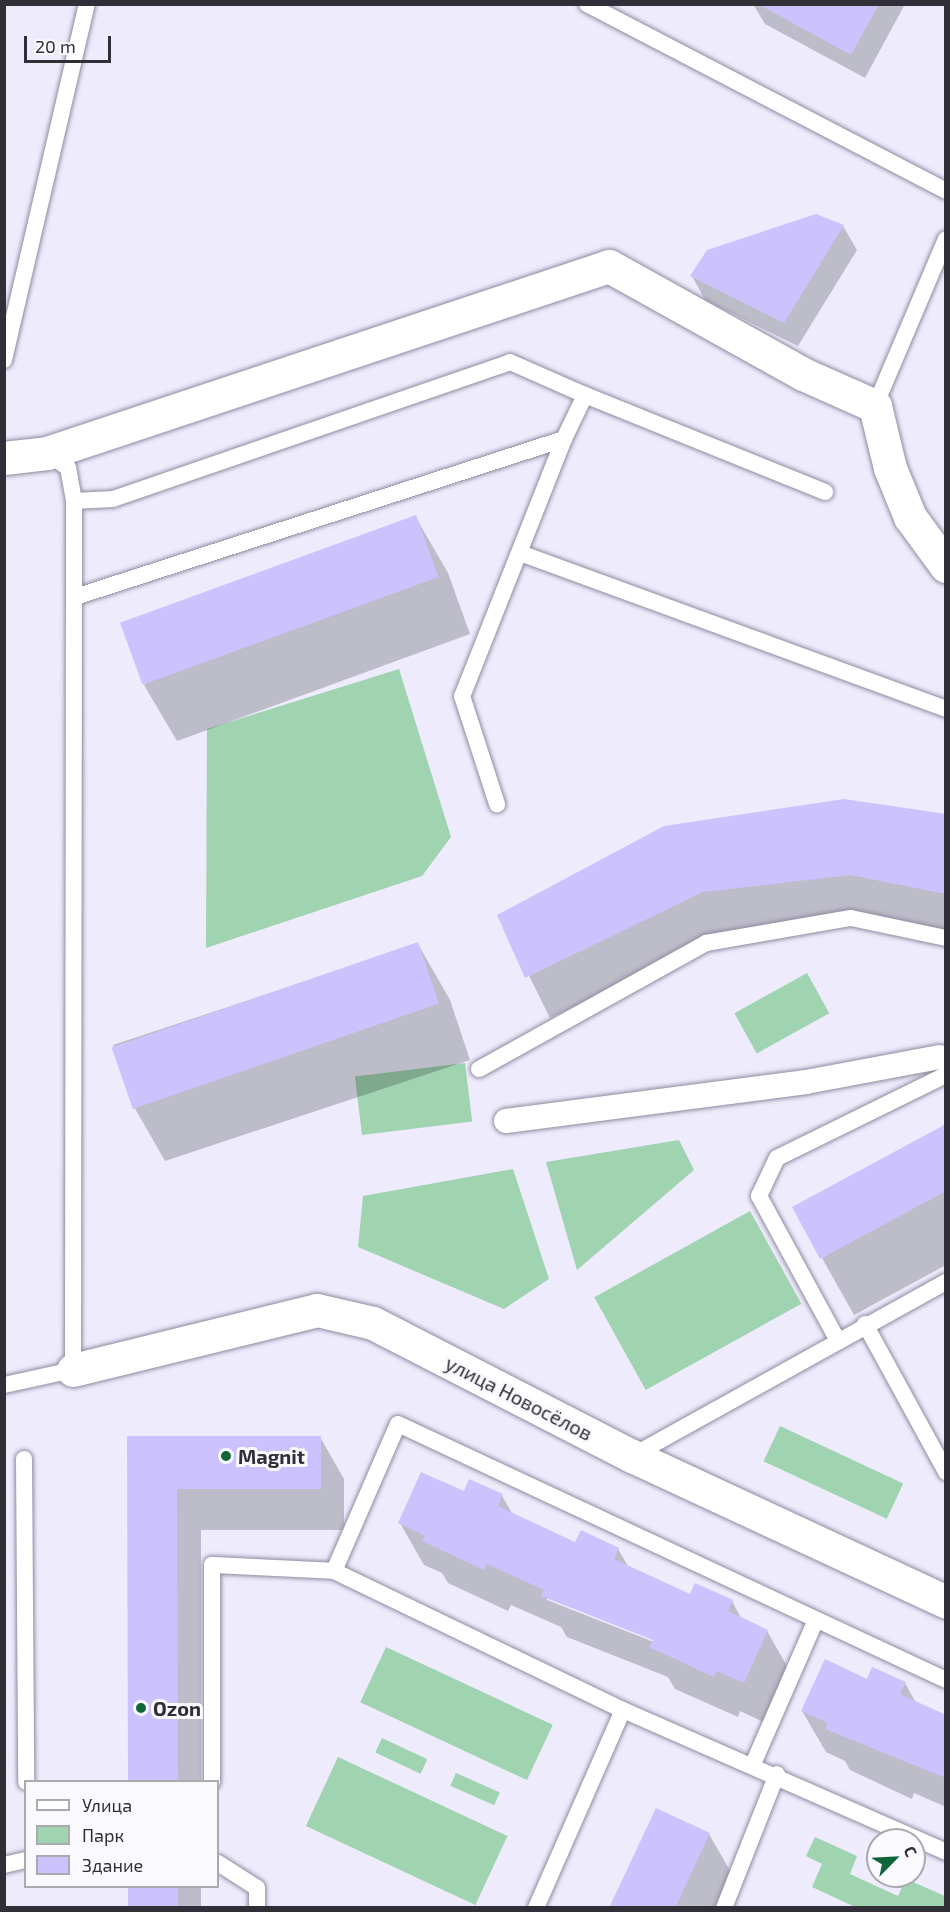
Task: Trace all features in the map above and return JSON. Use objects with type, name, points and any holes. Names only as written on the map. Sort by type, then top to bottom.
[{"type":"street","points":[[4,458],[47,453],[609,266],[803,374],[875,406],[890,468],[910,517],[943,565]]},
{"type":"street","points":[[506,1121],[943,1066]]},
{"type":"street","name":"улица Новосёлов","points":[[73,1370],[317,1310],[373,1323],[632,1456],[945,1602]]},
{"type":"lane","points":[[4,360],[87,4]]},
{"type":"lane","points":[[587,4],[945,191]]},
{"type":"lane","points":[[875,406],[945,239]]},
{"type":"lane","points":[[74,501],[113,500],[510,362],[585,395],[825,492]]},
{"type":"lane","points":[[497,804],[462,696],[564,439],[585,395]]},
{"type":"lane","points":[[75,597],[564,439]]},
{"type":"lane","points":[[4,1385],[73,1370],[74,501],[68,468],[47,453]]},
{"type":"lane","points":[[520,553],[945,709]]},
{"type":"lane","points":[[479,1069],[706,944],[851,918],[945,938]]},
{"type":"lane","points":[[837,1339],[759,1196],[777,1158],[943,1066]]},
{"type":"lane","points":[[632,1456],[837,1339],[945,1282]]},
{"type":"lane","points":[[865,1324],[945,1472]]},
{"type":"lane","points":[[334,1571],[398,1424],[945,1680]]},
{"type":"lane","points":[[24,1459],[26,1780]]},
{"type":"lane","points":[[212,1780],[212,1565],[334,1571],[623,1710],[777,1774],[945,1852]]},
{"type":"lane","points":[[753,1764],[816,1620]]},
{"type":"lane","points":[[536,1908],[623,1710]]},
{"type":"lane","points":[[724,1908],[777,1774]]},
{"type":"lane","points":[[4,1865],[24,1860]]},
{"type":"lane","points":[[219,1864],[257,1888],[257,1908]]},
{"type":"green space","points":[[399,669],[451,837],[422,876],[206,948],[207,729]]},
{"type":"green space","points":[[807,973],[829,1013],[757,1053],[734,1013]]},
{"type":"green space","points":[[465,1063],[472,1122],[362,1135],[355,1077]]},
{"type":"green space","points":[[679,1140],[694,1170],[577,1270],[546,1162]]},
{"type":"green space","points":[[513,1169],[549,1279],[504,1309],[358,1247],[363,1196]]},
{"type":"green space","points":[[750,1211],[801,1304],[646,1390],[594,1297]]},
{"type":"green space","points":[[780,1426],[903,1483],[887,1519],[764,1461]]},
{"type":"green space","points":[[386,1647],[553,1725],[527,1780],[360,1702]]},
{"type":"green space","points":[[382,1738],[427,1759],[421,1774],[375,1753]]},
{"type":"green space","points":[[338,1757],[507,1836],[475,1905],[306,1826]]},
{"type":"green space","points":[[456,1773],[500,1793],[494,1805],[450,1786]]},
{"type":"green space","points":[[815,1837],[857,1856],[850,1874],[866,1881],[866,1888],[881,1888],[898,1896],[902,1888],[926,1888],[945,1896],[945,1907],[855,1907],[812,1887],[822,1864],[806,1856]]},
{"type":"building","points":[[758,4],[879,4],[851,55]]},
{"type":"building","points":[[816,214],[844,225],[784,323],[690,276],[707,250]]},
{"type":"building","points":[[416,515],[439,577],[143,685],[120,623]]},
{"type":"building","points":[[844,799],[946,814],[946,894],[850,875],[703,892],[525,978],[497,915],[664,826]]},
{"type":"building","points":[[418,942],[439,1003],[133,1109],[112,1047]]},
{"type":"building","points":[[946,1124],[946,1191],[820,1259],[792,1207]]},
{"type":"building","points":[[127,1436],[321,1436],[321,1489],[177,1489],[178,1780],[128,1780]]},
{"type":"building","points":[[421,1472],[464,1491],[469,1479],[503,1494],[498,1506],[575,1542],[581,1530],[619,1548],[614,1559],[690,1594],[695,1583],[733,1600],[728,1611],[768,1630],[744,1683],[717,1671],[714,1677],[649,1647],[653,1640],[541,1596],[544,1590],[487,1564],[484,1570],[422,1541],[425,1536],[398,1523]]},
{"type":"building","points":[[825,1659],[867,1679],[872,1667],[906,1682],[900,1694],[946,1715],[946,1778],[825,1729],[828,1723],[801,1711]]},
{"type":"building","points":[[656,1808],[710,1833],[675,1908],[609,1908]]},
{"type":"building","points":[[128,1888],[178,1888],[178,1908],[128,1908]]},
{"type":"place","name":"Magnit","points":[[226,1456]]},
{"type":"place","name":"Ozon","points":[[141,1708]]}]
